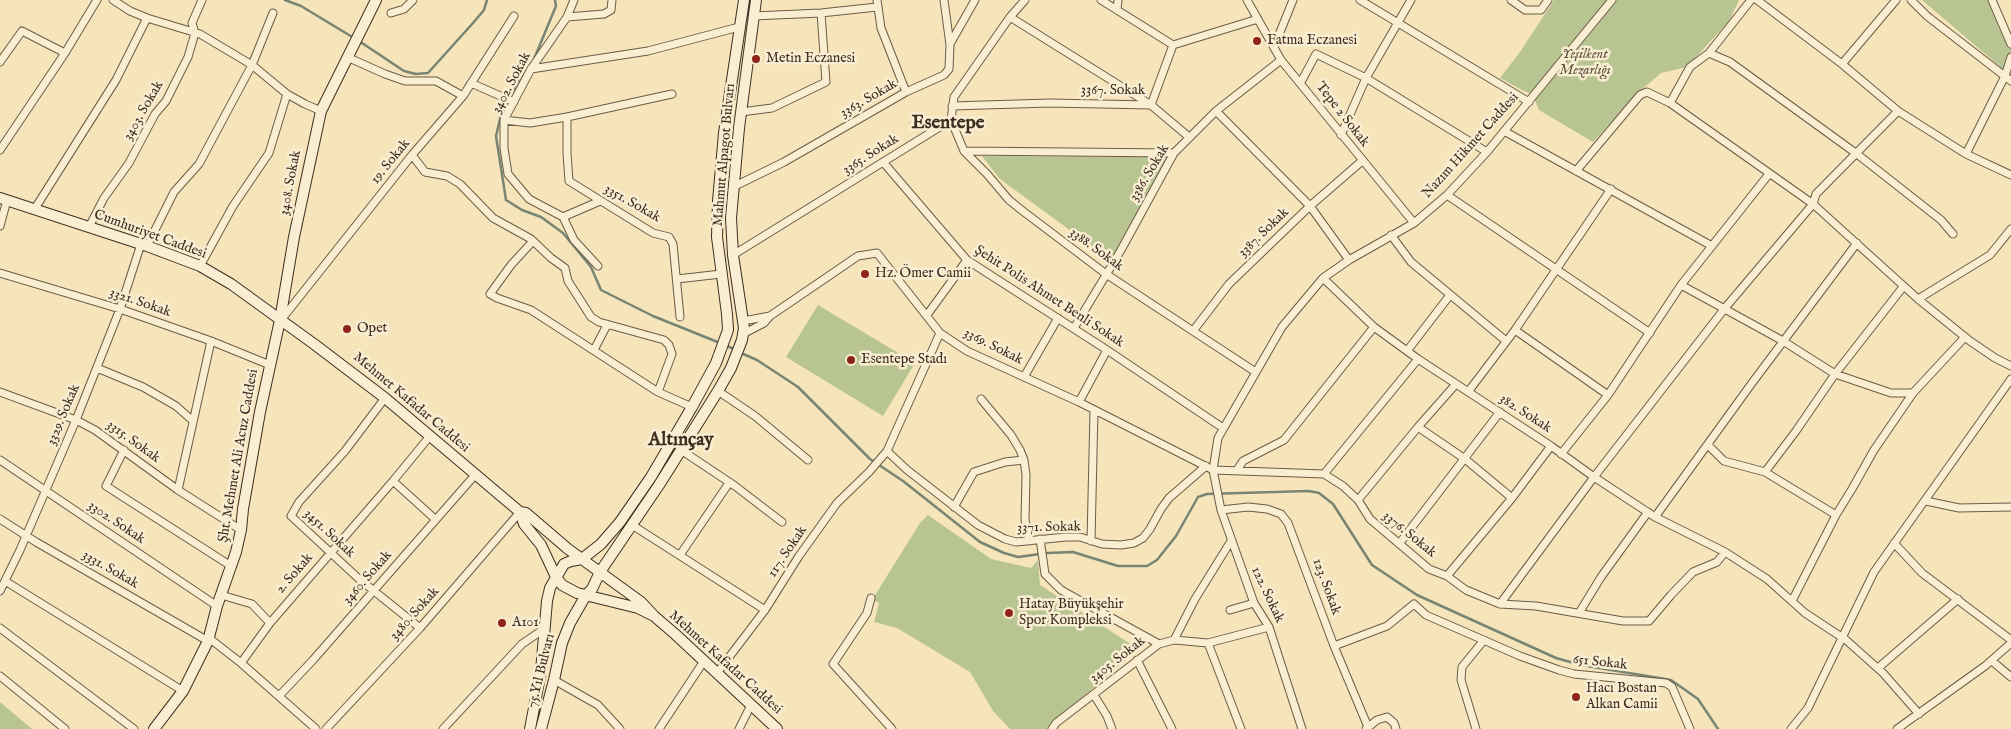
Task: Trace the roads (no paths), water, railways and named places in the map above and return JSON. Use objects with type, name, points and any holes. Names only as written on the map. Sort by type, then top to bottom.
[{"type":"main road","name":"3408. Sokak","points":[[280,320],[294,237],[321,110],[376,0]]},
{"type":"main road","name":"Mahmut Alpagot Bulvarı","points":[[582,559],[601,544],[620,522],[651,477],[716,362],[726,333],[728,323],[720,274],[717,237],[718,201],[724,134],[744,0]]},
{"type":"main road","name":"Mahmut Alpagot Bulvarı","points":[[600,572],[681,450],[718,390],[731,368],[743,337],[743,321],[731,218],[741,112],[756,0]]},
{"type":"main road","name":"Cumhuriyet Caddesi","points":[[3,199],[144,245],[200,266],[232,284],[280,320]]},
{"type":"main road","name":"Şht. Mehmet Ali Acuz Caddesi","points":[[154,729],[183,691],[209,640],[217,606],[241,530],[243,509],[280,320]]},
{"type":"main road","name":"Mehmet Kafadar Caddesi","points":[[280,320],[385,398],[520,512],[531,517],[582,559],[641,602],[777,729]]},
{"type":"main road","name":"Mehmet Kafadar Caddesi","points":[[520,512],[524,524],[541,545],[562,586],[577,593],[638,608],[654,616]]},
{"type":"main road","points":[[556,577],[564,564],[571,560],[582,559]]},
{"type":"main road","points":[[586,595],[592,589],[600,572]]},
{"type":"main road","name":"75.Yıl Bulvarı","points":[[530,729],[541,671],[546,601],[556,577]]},
{"type":"main road","name":"75.Yıl Bulvarı","points":[[541,729],[562,643],[570,623],[586,595]]},
{"type":"street","points":[[0,150],[65,53],[96,0]]},
{"type":"street","points":[[113,0],[130,11],[147,18],[195,33],[252,65],[287,94],[321,110]]},
{"type":"street","name":"3403. Sokak","points":[[88,227],[104,198],[129,163],[155,114],[166,101],[188,57],[195,33],[192,23],[202,0]]},
{"type":"street","points":[[391,13],[404,9],[414,0]]},
{"type":"street","name":"3402. Sokak","points":[[563,217],[529,199],[508,174],[504,148],[504,120],[511,101],[567,18],[574,0]]},
{"type":"street","points":[[567,18],[604,14],[611,10],[612,0]]},
{"type":"street","points":[[944,0],[950,45]]},
{"type":"street","name":"3363. Sokak","points":[[733,187],[784,162],[906,92],[944,75],[949,69],[950,45],[975,0]]},
{"type":"street","points":[[951,120],[954,97],[1010,17],[1025,0]]},
{"type":"street","points":[[1101,0],[1172,45],[1258,19]]},
{"type":"street","points":[[1117,10],[1118,0]]},
{"type":"street","name":"Tepe 2 Sokak","points":[[1247,0],[1282,60],[1414,223]]},
{"type":"street","points":[[1274,47],[1293,0]]},
{"type":"street","points":[[1360,0],[1529,102]]},
{"type":"street","points":[[1341,135],[1366,78],[1411,0]]},
{"type":"street","points":[[1511,0],[1525,10],[1541,10],[1548,0]]},
{"type":"street","name":"Nazım Hikmet Caddesi","points":[[1209,468],[1218,438],[1254,371],[1282,327],[1323,278],[1349,260],[1414,223],[1447,195],[1504,132],[1612,0]]},
{"type":"street","points":[[1670,103],[1690,68],[1710,53],[1751,0]]},
{"type":"street","points":[[1757,0],[1842,64],[1898,111],[1966,154],[2011,175]]},
{"type":"street","points":[[1842,64],[1896,0]]},
{"type":"street","points":[[1911,0],[1927,16],[2008,79]]},
{"type":"street","points":[[1992,0],[2011,44]]},
{"type":"street","points":[[753,16],[821,14],[877,4],[881,28],[906,92]]},
{"type":"street","name":"3329. Sokak","points":[[0,591],[76,420],[144,245],[174,192],[199,164],[252,65],[273,13]]},
{"type":"street","points":[[741,112],[772,108],[826,82],[821,14]]},
{"type":"street","name":"19. Sokak","points":[[280,320],[412,155],[463,96],[514,16]]},
{"type":"street","points":[[1010,17],[1151,105],[1189,137]]},
{"type":"street","points":[[34,210],[116,80],[147,18]]},
{"type":"street","points":[[531,69],[648,51],[739,27]]},
{"type":"street","points":[[0,62],[3,52],[22,31],[65,53]]},
{"type":"street","name":"3367. Sokak","points":[[952,106],[1050,103],[1151,105],[1172,45]]},
{"type":"street","points":[[1710,53],[1730,62],[1857,154],[1941,220],[1953,234]]},
{"type":"street","points":[[1301,82],[1316,54],[1366,78],[1487,152]]},
{"type":"street","points":[[347,57],[405,81],[436,81],[463,96]]},
{"type":"street","points":[[1966,154],[2008,79],[2011,57]]},
{"type":"street","name":"3386. Sokak","points":[[1074,328],[1174,153],[1216,111],[1282,60]]},
{"type":"street","points":[[471,83],[511,101]]},
{"type":"street","points":[[1576,171],[1640,95],[1647,92],[1670,103],[1814,204],[1903,287],[1965,337],[1995,358],[2011,366]]},
{"type":"street","points":[[200,266],[233,206],[269,153],[287,94]]},
{"type":"street","points":[[504,120],[530,123],[567,117],[672,94]]},
{"type":"street","points":[[1216,111],[1310,206],[1349,260]]},
{"type":"street","points":[[1500,604],[1594,478],[1726,308],[1814,204],[1816,194],[1898,111]]},
{"type":"street","name":"3351. Sokak","points":[[567,117],[569,181],[653,233],[669,237],[673,244],[680,317]]},
{"type":"street","name":"3388. Sokak","points":[[951,120],[964,151],[1009,200],[1106,274],[1254,371]]},
{"type":"street","name":"3365. Sokak","points":[[734,256],[951,120]]},
{"type":"street","points":[[1504,132],[1712,246]]},
{"type":"street","points":[[964,151],[1174,153]]},
{"type":"street","points":[[412,155],[425,172],[447,176],[460,184],[493,218],[533,241],[565,268],[568,280],[591,318],[664,340],[669,344],[671,360],[658,392]]},
{"type":"street","name":"3387. Sokak","points":[[1193,332],[1229,284],[1310,206],[1362,161]]},
{"type":"street","name":"Şehit Polis Ahmet Benli Sokak","points":[[883,162],[967,260],[1074,328],[1223,428]]},
{"type":"street","points":[[1561,454],[1608,395],[1682,284],[1770,174]]},
{"type":"street","points":[[1468,392],[1515,330],[1611,189]]},
{"type":"street","points":[[1447,195],[1650,333]]},
{"type":"street","points":[[0,226],[3,199]]},
{"type":"street","points":[[598,266],[574,240],[563,217],[600,201]]},
{"type":"street","points":[[1918,299],[1990,255],[2011,229]]},
{"type":"street","points":[[1391,235],[1410,262],[1506,341]]},
{"type":"street","points":[[533,241],[510,265],[490,294],[531,310],[658,392],[692,407]]},
{"type":"street","points":[[1655,517],[1857,243]]},
{"type":"street","name":"3369. Sokak","points":[[743,337],[764,323],[770,316],[858,256],[876,253],[940,333],[967,351],[1079,402],[1209,468]]},
{"type":"street","points":[[927,315],[967,260]]},
{"type":"street","name":"3321. Sokak","points":[[0,273],[120,309],[211,341],[270,365]]},
{"type":"street","points":[[677,278],[720,274]]},
{"type":"street","name":"382. Sokak","points":[[1323,278],[1374,326],[1418,359],[1655,517],[1725,552],[1767,579],[1805,613],[1842,638],[1878,668],[1919,714]]},
{"type":"street","points":[[1682,284],[1783,341],[1835,374],[1891,393],[1913,393]]},
{"type":"street","points":[[1765,472],[1835,374],[1903,287]]},
{"type":"street","points":[[1407,351],[1450,295]]},
{"type":"street","name":"3369. Sokak","points":[[743,321],[770,316]]},
{"type":"street","points":[[1024,377],[1058,318]]},
{"type":"street","points":[[594,350],[607,324]]},
{"type":"street","points":[[1237,470],[1243,461],[1284,440],[1374,326]]},
{"type":"street","points":[[1515,330],[1608,395]]},
{"type":"street","name":"117. Sokak","points":[[717,673],[765,610],[799,556],[837,503],[869,472],[887,451],[940,333]]},
{"type":"street","points":[[1792,602],[1836,515],[1874,450],[1913,393],[1965,337]]},
{"type":"street","points":[[178,490],[211,341]]},
{"type":"street","points":[[1079,402],[1107,350]]},
{"type":"street","points":[[1209,468],[1324,474],[1418,359]]},
{"type":"street","points":[[97,368],[143,387],[176,406],[193,421]]},
{"type":"street","points":[[1791,729],[1808,708],[1874,572],[1926,501],[1941,475],[2011,379]]},
{"type":"street","points":[[1358,500],[1456,384]]},
{"type":"street","points":[[718,390],[755,416],[808,460]]},
{"type":"street","name":"3315. Sokak","points":[[0,392],[76,420],[95,430],[178,490],[241,530]]},
{"type":"street","name":"3451. Sokak","points":[[385,398],[345,451],[299,502],[291,516],[358,578],[420,628]]},
{"type":"street","points":[[981,399],[1011,436],[1024,460],[1026,475],[1025,520],[1029,541]]},
{"type":"street","points":[[1091,541],[1094,410]]},
{"type":"street","points":[[1399,544],[1500,412]]},
{"type":"street","points":[[1418,427],[1465,459],[1512,498]]},
{"type":"street","name":"2. Sokak","points":[[241,663],[270,623],[430,436]]},
{"type":"street","points":[[1708,444],[1724,461],[1765,472],[1836,515]]},
{"type":"street","points":[[1447,576],[1512,498],[1551,446]]},
{"type":"street","points":[[124,450],[106,486],[231,566]]},
{"type":"street","points":[[681,450],[782,522]]},
{"type":"street","name":"3371. Sokak","points":[[887,451],[906,469],[978,524],[1005,539],[1016,542],[1066,537],[1080,538],[1102,544],[1121,545],[1134,543],[1143,538],[1169,498],[1209,468]]},
{"type":"street","name":"3302. Sokak","points":[[0,460],[217,606]]},
{"type":"street","points":[[954,507],[974,472],[1005,462],[1024,460]]},
{"type":"street","name":"122. Sokak","points":[[1209,468],[1231,541],[1254,602],[1269,627],[1302,729]]},
{"type":"street","name":"3376. Sokak","points":[[1324,474],[1343,486],[1358,500],[1370,519],[1429,569],[1447,576],[1466,590],[1500,604],[1536,606],[1623,621],[1649,621],[1671,594],[1693,572],[1717,562],[1725,552]]},
{"type":"street","name":"3460. Sokak","points":[[279,696],[313,660],[475,475]]},
{"type":"street","points":[[393,481],[435,519]]},
{"type":"street","points":[[680,555],[729,483]]},
{"type":"street","points":[[1926,501],[1960,508],[2011,507]]},
{"type":"street","name":"123. Sokak","points":[[1221,510],[1248,507],[1267,509],[1280,514],[1288,523],[1367,728]]},
{"type":"street","name":"3480. Sokak","points":[[326,729],[420,628],[520,512]]},
{"type":"street","points":[[1579,613],[1601,577],[1648,512]]},
{"type":"street","name":"3331. Sokak","points":[[0,519],[26,536],[209,640],[241,663],[316,729]]},
{"type":"street","points":[[632,525],[765,610]]},
{"type":"street","points":[[1040,539],[1045,574],[1061,590],[1159,644]]},
{"type":"street","points":[[1174,640],[1195,599],[1231,541]]},
{"type":"street","points":[[1894,543],[1922,573],[1958,599],[2011,642],[1992,660],[1896,729]]},
{"type":"street","points":[[5,582],[183,691]]},
{"type":"street","points":[[221,595],[252,604],[270,623]]},
{"type":"street","points":[[871,598],[867,613],[833,664],[892,729]]},
{"type":"street","points":[[1878,668],[1958,599]]},
{"type":"street","points":[[1230,610],[1254,602]]},
{"type":"street","points":[[1334,646],[1387,626],[1414,604],[1426,614],[1484,640],[1462,667],[1462,680],[1476,729]]},
{"type":"street","name":"3405. Sokak","points":[[1052,729],[1056,723],[1159,644],[1174,640],[1208,643],[1269,627]]},
{"type":"street","points":[[0,628],[134,729]]},
{"type":"street","points":[[442,729],[522,644],[544,630]]},
{"type":"street","name":"651 Sokak","points":[[1484,640],[1520,656],[1574,674],[1666,683],[1672,687],[1690,729]]},
{"type":"street","points":[[1208,643],[1241,729]]},
{"type":"street","points":[[1137,660],[1172,729]]},
{"type":"street","points":[[1992,660],[2011,677]]},
{"type":"street","points":[[659,729],[704,661]]},
{"type":"street","points":[[0,676],[65,729]]},
{"type":"street","points":[[554,680],[598,705],[620,729]]},
{"type":"street","points":[[1094,695],[1107,716],[1112,729]]},
{"type":"street","points":[[739,729],[751,705]]},
{"type":"street","points":[[1367,728],[1377,720],[1387,717],[1394,723],[1396,729]]},
{"type":"waterway","points":[[285,0],[301,6],[354,38]]},
{"type":"waterway","points":[[359,41],[404,71],[416,74],[428,73],[484,10],[487,0]]},
{"type":"waterway","points":[[534,59],[556,6],[555,0]]},
{"type":"waterway","points":[[527,70],[503,106],[496,136],[506,200],[522,210],[541,217],[563,233],[591,267],[601,290],[653,316],[720,343]]},
{"type":"waterway","points":[[725,345],[736,350]]},
{"type":"waterway","points":[[741,353],[757,360],[798,387],[870,459],[903,481],[980,542],[1004,553],[1018,557],[1073,552],[1118,566],[1147,566],[1157,560],[1176,536],[1198,497],[1207,494],[1309,491],[1319,493],[1333,504],[1372,565],[1417,595],[1556,658],[1581,665],[1671,680],[1698,699],[1718,729]]},
{"type":"place","name":"Fatma Eczanesi","points":[[1257,41]]},
{"type":"place","name":"Metin Eczanesi","points":[[756,59]]},
{"type":"place","name":"Hz. Ömer Camii","points":[[865,274]]},
{"type":"place","name":"Opet","points":[[347,329]]},
{"type":"place","name":"Esentepe Stadı","points":[[851,360]]},
{"type":"place","name":"Hatay Büyükşehir Spor Kompleksi","points":[[1009,613]]},
{"type":"place","name":"A101","points":[[502,623]]},
{"type":"place","name":"Hacı Bostan Alkan Camii","points":[[1576,697]]},
{"type":"district","name":"Esentepe","points":[[948,124]]},
{"type":"district","name":"Altınçay","points":[[681,441]]},
{"type":"park label","name":"Yeşilkent Mezarlığı","points":[[1585,64]]}]
